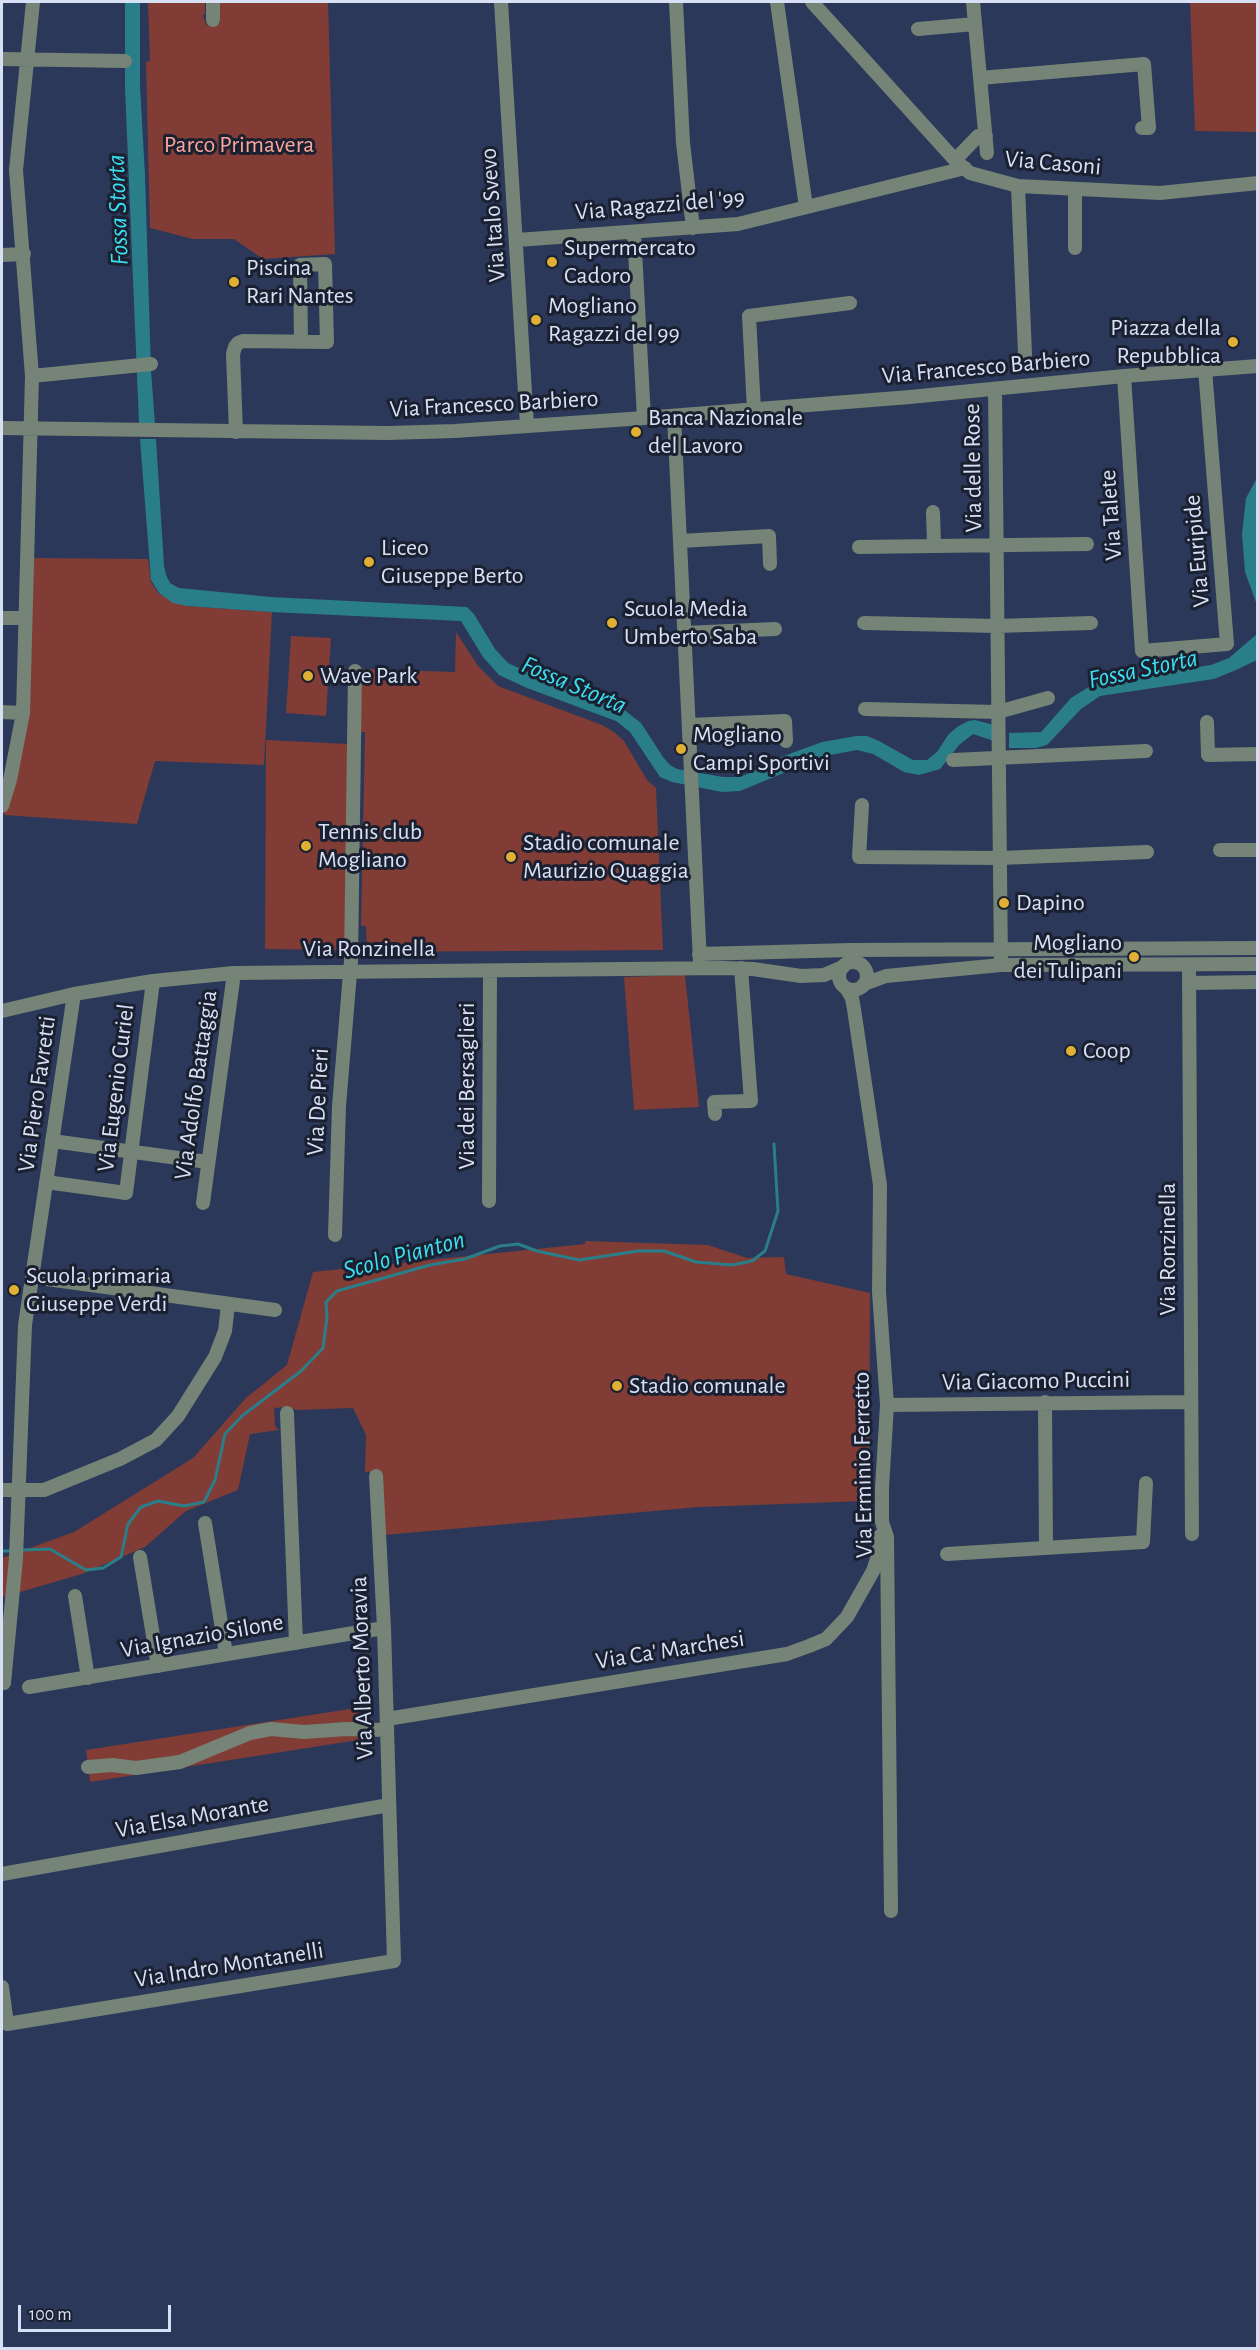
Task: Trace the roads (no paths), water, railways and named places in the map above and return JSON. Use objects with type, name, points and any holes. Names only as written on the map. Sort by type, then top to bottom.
[{"type":"street","points":[[2,806],[13,769],[23,713],[32,376],[16,170],[33,2]]},
{"type":"street","points":[[213,2],[213,20]]},
{"type":"street","name":"Via Italo Svevo","points":[[501,2],[527,425]]},
{"type":"street","points":[[676,2],[683,143],[693,228]]},
{"type":"street","points":[[777,2],[806,207]]},
{"type":"street","name":"Via Casoni","points":[[812,2],[970,173],[1018,186],[1160,193],[1257,183]]},
{"type":"street","points":[[973,2],[987,153]]},
{"type":"street","points":[[918,29],[975,24]]},
{"type":"street","points":[[2,59],[125,61]]},
{"type":"street","points":[[980,78],[1144,64],[1149,128],[1142,128]]},
{"type":"street","points":[[960,164],[978,136],[986,136]]},
{"type":"street","name":"Via Ragazzi del '99","points":[[517,240],[738,224],[960,164]]},
{"type":"street","points":[[1018,186],[1024,354],[1022,364]]},
{"type":"street","points":[[1074,189],[1075,248]]},
{"type":"street","points":[[634,232],[644,418]]},
{"type":"street","points":[[2,255],[24,254]]},
{"type":"street","points":[[236,432],[233,354],[235,347],[243,340],[301,342],[327,342],[325,264],[300,265],[301,342]]},
{"type":"street","points":[[754,410],[748,316],[850,303]]},
{"type":"street","points":[[32,376],[145,364]]},
{"type":"street","name":"Via Francesco Barbiero","points":[[2,428],[387,433],[754,410],[1257,366]]},
{"type":"street","name":"Via Euripide","points":[[1142,651],[1227,644],[1205,369]]},
{"type":"street","name":"Via Talete","points":[[1124,376],[1142,651]]},
{"type":"street","name":"Via delle Rose","points":[[995,390],[1000,965]]},
{"type":"street","points":[[674,416],[700,969]]},
{"type":"street","name":"Via delle Rose","points":[[933,512],[934,545]]},
{"type":"street","points":[[680,541],[769,536],[770,564]]},
{"type":"street","name":"Via delle Rose","points":[[859,547],[1087,544]]},
{"type":"street","points":[[2,618],[26,618]]},
{"type":"street","points":[[864,623],[997,626],[1091,623]]},
{"type":"street","points":[[684,633],[775,629]]},
{"type":"street","name":"Via De Pieri","points":[[335,1235],[339,1106],[351,971],[355,671]]},
{"type":"street","points":[[865,709],[998,712],[1047,698]]},
{"type":"street","points":[[2,712],[23,713]]},
{"type":"street","points":[[689,725],[785,721],[786,741]]},
{"type":"street","points":[[1207,722],[1208,755],[1257,754]]},
{"type":"street","points":[[953,760],[1146,751]]},
{"type":"street","points":[[862,805],[859,857],[1000,858],[1147,852]]},
{"type":"street","points":[[1220,850],[1257,850]]},
{"type":"street","points":[[699,954],[1257,948]]},
{"type":"street","name":"Via Ronzinella","points":[[808,976],[828,974],[852,962],[874,972],[895,976]]},
{"type":"street","name":"Via Ronzinella","points":[[2,1011],[74,994],[153,981],[234,973],[741,968],[785,975],[830,978],[853,990],[873,980],[895,976],[1000,965],[1257,964]]},
{"type":"street","points":[[861,965],[866,974],[863,986]]},
{"type":"street","name":"Via Ronzinella","points":[[1189,965],[1192,1534]]},
{"type":"street","points":[[843,967],[839,974],[843,986]]},
{"type":"street","points":[[715,1114],[714,1102],[751,1101],[741,968]]},
{"type":"street","name":"Via dei Bersaglieri","points":[[489,1201],[490,971]]},
{"type":"street","name":"Via Adolfo Battaggia","points":[[203,1203],[234,973]]},
{"type":"street","name":"Via Eugenio Curiel","points":[[46,1182],[126,1193],[153,981]]},
{"type":"street","points":[[1189,983],[1257,982]]},
{"type":"street","name":"Via Erminio Ferretto","points":[[843,986],[853,1002],[880,1185],[879,1274],[887,1405],[882,1522],[887,1537],[891,1911]]},
{"type":"street","name":"Via Erminio Ferretto","points":[[856,1020],[856,997],[863,986]]},
{"type":"street","name":"Via Piero Favretti","points":[[4,1683],[17,1542],[25,1325],[74,994]]},
{"type":"street","points":[[52,1141],[208,1162]]},
{"type":"street","points":[[32,1277],[274,1310]]},
{"type":"street","points":[[2,1490],[44,1490],[120,1459],[156,1440],[178,1416],[215,1357],[225,1331],[228,1305]]},
{"type":"street","points":[[1045,1402],[1046,1548]]},
{"type":"street","name":"Via Giacomo Puccini","points":[[887,1405],[1186,1402]]},
{"type":"street","points":[[287,1413],[296,1643]]},
{"type":"street","name":"Via Alberto Moravia","points":[[376,1476],[384,1628],[391,1859]]},
{"type":"street","points":[[947,1554],[1143,1542],[1146,1483]]},
{"type":"street","name":"Via Ca' Marchesi","points":[[88,1767],[112,1765],[136,1767],[180,1762],[250,1733],[271,1729],[304,1732],[387,1724],[787,1654],[826,1639],[847,1617],[873,1572],[879,1553],[882,1522]]},
{"type":"street","points":[[205,1523],[226,1654]]},
{"type":"street","points":[[140,1557],[158,1666]]},
{"type":"street","points":[[75,1596],[88,1678]]},
{"type":"street","name":"Via Ignazio Silone","points":[[28,1687],[384,1628]]},
{"type":"street","name":"Via Elsa Morante","points":[[2,1874],[389,1805]]},
{"type":"street","name":"Via Indro Montanelli","points":[[2,1987],[7,2024],[394,1961],[391,1859]]},
{"type":"waterway","name":"Scolo Pianton","points":[[21,1550],[50,1549],[86,1570],[103,1568],[121,1557],[128,1524],[141,1507],[158,1501],[184,1506],[204,1502],[215,1480],[225,1434],[242,1416],[301,1371],[323,1348],[327,1317],[326,1302],[337,1291],[430,1265],[465,1259],[500,1246],[518,1244],[537,1251],[579,1260],[638,1251],[664,1251],[696,1262],[732,1265],[752,1261],[765,1251],[778,1211],[774,1144]]},
{"type":"waterway","name":"Scolo Pianton","points":[[2,1551],[12,1551]]},
{"type":"place","name":"Supermercato Cadoro","points":[[552,262]]},
{"type":"place","name":"Piscina Rari Nantes","points":[[234,282]]},
{"type":"place","name":"Mogliano Ragazzi del 99","points":[[536,320]]},
{"type":"place","name":"Piazza della Repubblica","points":[[1233,342]]},
{"type":"place","name":"Banca Nazionale del Lavoro","points":[[636,432]]},
{"type":"place","name":"Liceo Giuseppe Berto","points":[[369,562]]},
{"type":"place","name":"Scuola Media Umberto Saba","points":[[612,623]]},
{"type":"place","name":"Wave Park","points":[[308,676]]},
{"type":"place","name":"Mogliano Campi Sportivi","points":[[681,749]]},
{"type":"place","name":"Tennis club Mogliano","points":[[306,846]]},
{"type":"place","name":"Stadio comunale Maurizio Quaggia","points":[[511,857]]},
{"type":"place","name":"Dapino","points":[[1004,903]]},
{"type":"place","name":"Mogliano dei Tulipani","points":[[1134,957]]},
{"type":"place","name":"Coop","points":[[1071,1051]]},
{"type":"place","name":"Scuola primaria Giuseppe Verdi","points":[[14,1290]]},
{"type":"place","name":"Stadio comunale","points":[[617,1386]]},
{"type":"park label","name":"Parco Primavera","points":[[239,145]]},
{"type":"water label","name":"Fossa Storta","points":[[118,210]]},
{"type":"water label","name":"Fossa Storta","points":[[1143,669]]},
{"type":"water label","name":"Fossa Storta","points":[[574,685]]}]
